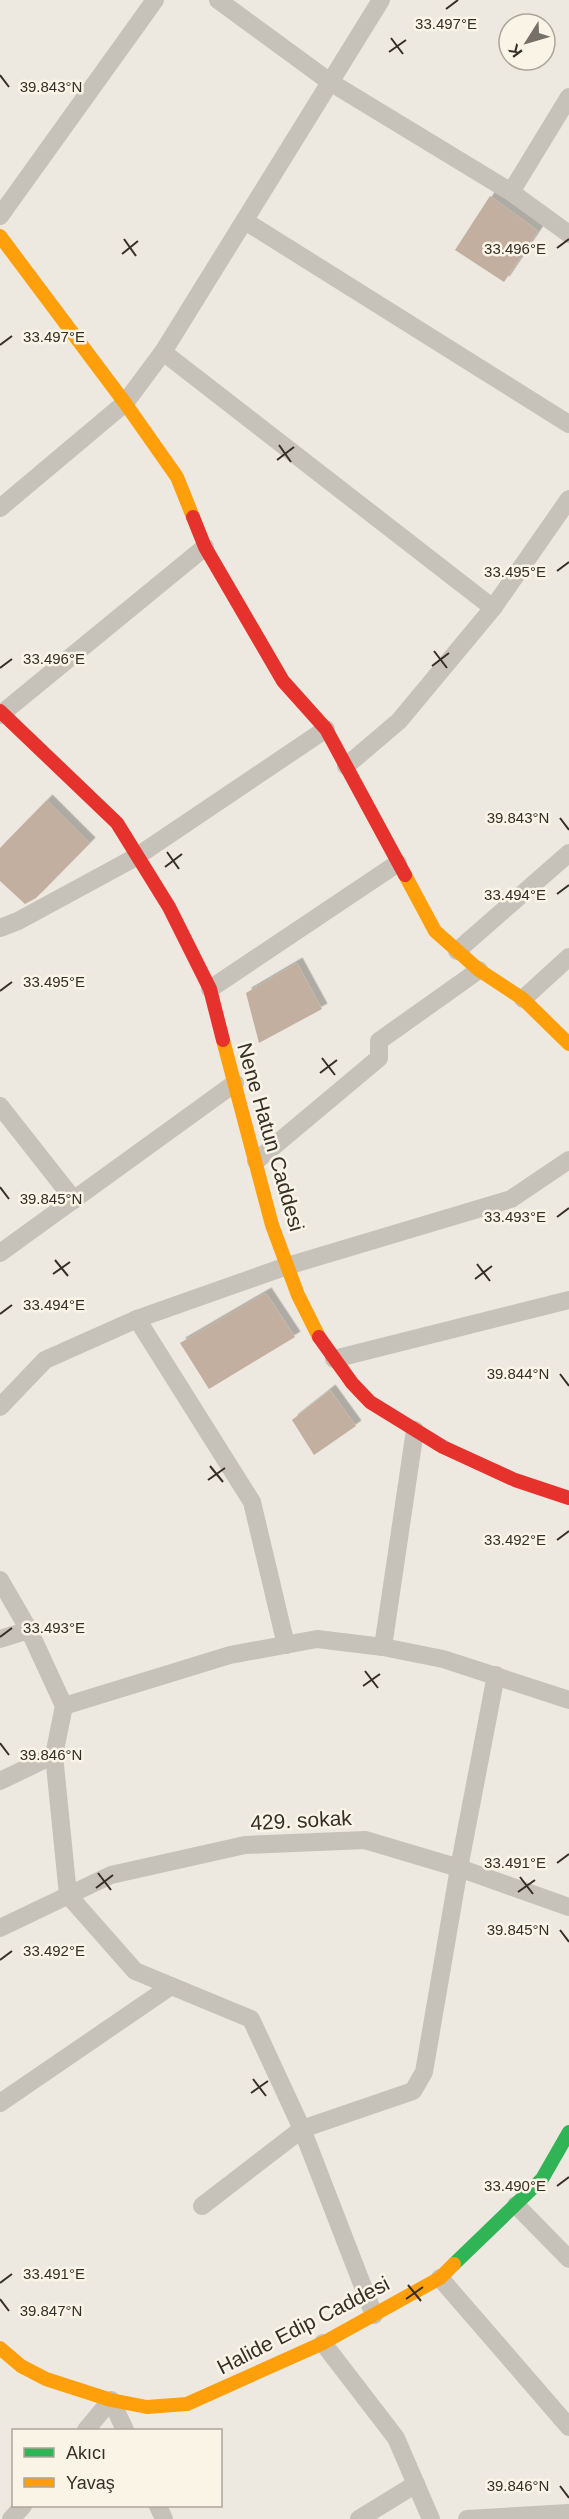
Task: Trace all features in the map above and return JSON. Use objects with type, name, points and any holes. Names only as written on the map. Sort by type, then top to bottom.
[{"type":"street","points":[[0,216],[155,0]]},
{"type":"street","points":[[218,0],[330,82],[511,192],[569,234]]},
{"type":"street","points":[[0,508],[125,403],[163,352],[381,0]]},
{"type":"street","points":[[511,192],[569,97]]},
{"type":"street","points":[[245,221],[569,423]]},
{"type":"street","points":[[0,236],[125,403],[177,477],[205,548],[284,681],[326,729],[435,930],[479,970],[523,999],[569,1044]]},
{"type":"street","points":[[163,352],[493,608]]},
{"type":"street","points":[[346,765],[399,721],[493,608],[569,499]]},
{"type":"street","points":[[1,713],[205,548]]},
{"type":"street","name":"Nene Hatun Caddesi","points":[[1,713],[117,823],[169,907],[210,989],[256,1161],[263,1196],[287,1266],[315,1331],[334,1359],[370,1402],[443,1447],[515,1480],[569,1498]]},
{"type":"street","points":[[0,928],[18,921],[136,857],[326,729]]},
{"type":"street","points":[[457,951],[569,853]]},
{"type":"street","points":[[210,989],[398,863]]},
{"type":"street","points":[[523,999],[569,957]]},
{"type":"street","points":[[256,1161],[379,1058],[379,1041],[479,970]]},
{"type":"street","points":[[0,1253],[235,1083]]},
{"type":"street","points":[[0,1106],[74,1200]]},
{"type":"street","points":[[0,1407],[45,1360],[136,1319],[287,1266],[512,1199],[569,1160]]},
{"type":"street","points":[[334,1359],[569,1300]]},
{"type":"street","points":[[136,1319],[252,1502],[286,1645]]},
{"type":"street","points":[[382,1647],[415,1430]]},
{"type":"street","points":[[0,1580],[29,1630],[64,1706],[54,1755],[68,1895],[135,1971],[251,2019],[302,2129],[374,2315]]},
{"type":"street","points":[[0,1639],[29,1630]]},
{"type":"street","points":[[64,1706],[230,1655],[317,1639],[382,1647],[443,1659],[569,1700]]},
{"type":"street","points":[[202,2206],[302,2129],[413,2091],[424,2072],[459,1868],[496,1675]]},
{"type":"street","points":[[0,1781],[54,1755]]},
{"type":"street","name":"429. sokak","points":[[0,1928],[111,1875],[245,1845],[364,1839],[459,1868],[569,1907]]},
{"type":"street","points":[[0,2103],[171,1986]]},
{"type":"street","name":"Halide Edip Caddesi","points":[[0,2348],[21,2366],[46,2379],[111,2400],[147,2407],[187,2404],[323,2343],[440,2278],[542,2179],[569,2132]]},
{"type":"street","points":[[516,2205],[569,2259]]},
{"type":"street","points":[[440,2278],[569,2427]]},
{"type":"street","points":[[323,2343],[396,2438],[431,2519]]},
{"type":"street","points":[[87,2429],[111,2400],[125,2429]]},
{"type":"street","points":[[358,2519],[416,2484]]},
{"type":"street","points":[[11,2519],[21,2507]]},
{"type":"street","points":[[467,2519],[569,2513]]},
{"type":"building","points":[[490,196],[538,231],[504,282],[455,250]]},
{"type":"building","points":[[47,800],[90,843],[36,898],[25,904],[0,881],[0,848]]},
{"type":"building","points":[[297,963],[322,1009],[259,1043],[246,993]]},
{"type":"building","points":[[266,1293],[295,1337],[209,1389],[180,1343]]},
{"type":"building","points":[[330,1390],[356,1426],[314,1455],[292,1420]]},
{"type":"traffic: fast","points":[[454,2264],[542,2179],[569,2132]]},
{"type":"traffic: slow","points":[[0,236],[125,403],[177,477],[193,517]]},
{"type":"traffic: slow","points":[[405,875],[435,931],[479,970],[523,999],[569,1044]]},
{"type":"traffic: slow","points":[[223,1040],[272,1225],[298,1295],[319,1337]]},
{"type":"traffic: slow","points":[[0,2348],[21,2366],[46,2379],[111,2400],[147,2407],[187,2404],[323,2343],[440,2278],[454,2264]]},
{"type":"traffic: jam","points":[[193,517],[205,547],[283,681],[326,729],[405,875]]},
{"type":"traffic: jam","points":[[0,711],[117,823],[169,907],[210,989],[223,1040]]},
{"type":"traffic: jam","points":[[319,1337],[352,1383],[370,1402],[443,1447],[515,1480],[569,1498]]}]
